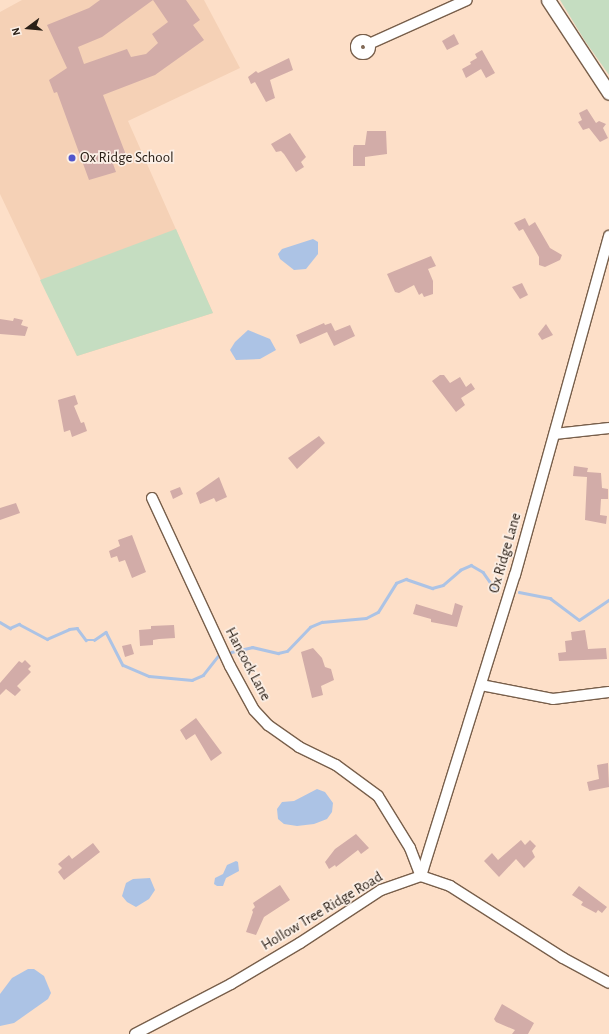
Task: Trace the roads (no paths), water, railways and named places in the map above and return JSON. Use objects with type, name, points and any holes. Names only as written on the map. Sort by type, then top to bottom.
[{"type":"main road","points":[[548,0],[609,93]]},
{"type":"street","points":[[369,44],[467,0]]},
{"type":"street","name":"Ox Ridge Lane","points":[[421,876],[481,685],[555,434],[609,236]]},
{"type":"street","points":[[555,434],[609,428]]},
{"type":"street","name":"Hancock Lane","points":[[152,498],[230,666],[254,710],[268,725],[299,747],[336,765],[378,796],[410,848],[421,876]]},
{"type":"street","points":[[481,685],[554,699],[609,692]]},
{"type":"street","points":[[421,876],[450,886],[563,958],[609,983]]},
{"type":"street","name":"Hollow Tree Ridge Road","points":[[135,1034],[231,984],[300,943],[380,890],[421,876]]},
{"type":"water","points":[[313,239],[318,242],[318,254],[306,269],[294,270],[280,259],[278,254],[282,249]]},
{"type":"water","points":[[248,330],[270,339],[276,350],[260,359],[236,360],[230,350],[235,342]]},
{"type":"water","points":[[317,789],[325,792],[333,803],[332,812],[327,819],[314,824],[297,826],[284,824],[278,819],[277,809],[282,802],[294,801]]},
{"type":"water","points":[[236,861],[238,862],[239,871],[226,878],[223,886],[217,886],[214,884],[215,878],[223,874],[227,865]]},
{"type":"water","points":[[150,878],[155,890],[149,899],[136,907],[127,902],[122,896],[126,883],[133,879]]},
{"type":"water","points":[[28,969],[34,969],[44,976],[51,993],[48,999],[14,1023],[0,1026],[0,994],[12,978]]},
{"type":"waterway","points":[[231,652],[252,647],[278,653],[287,651],[310,627],[322,622],[366,618],[378,612],[396,583],[406,579],[432,588],[443,585],[460,570],[471,565],[483,572],[495,589]]},
{"type":"waterway","points":[[519,592],[550,598],[579,620],[609,600]]},
{"type":"waterway","points":[[0,622],[10,628],[19,624],[47,639],[69,629],[77,628],[86,640],[94,640],[106,632],[123,665],[149,676],[192,680],[203,675],[218,656]]},
{"type":"place","name":"Ox Ridge School","points":[[72,158]]}]
